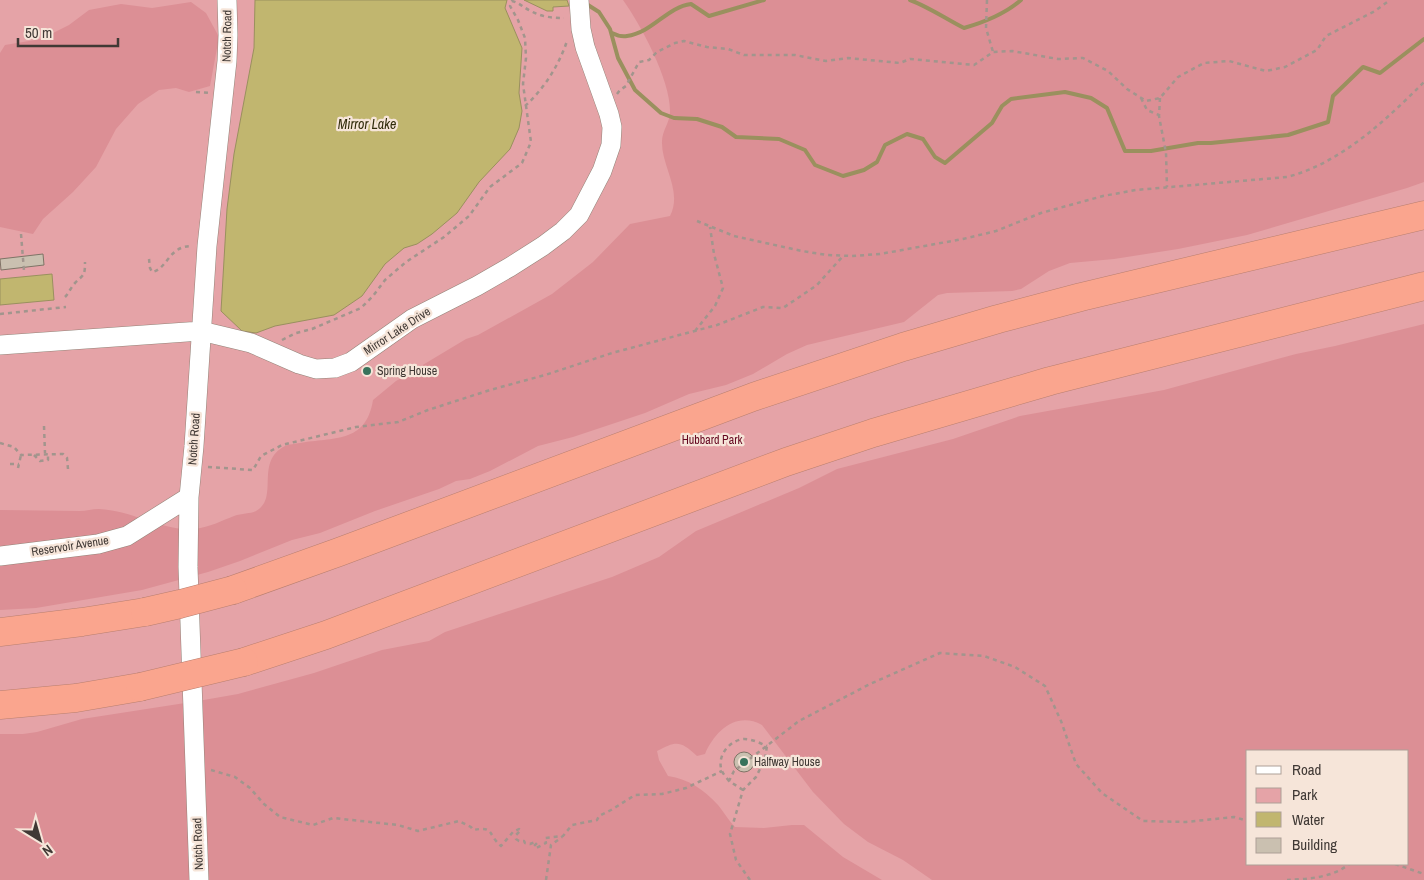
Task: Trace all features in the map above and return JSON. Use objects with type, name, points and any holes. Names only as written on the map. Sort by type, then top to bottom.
[{"type":"highway","points":[[0,632],[145,612],[233,590],[752,397],[903,347],[1045,306],[1424,216]]},
{"type":"highway","points":[[0,705],[76,698],[140,687],[244,662],[333,632],[786,462],[873,433],[1050,381],[1424,286]]},
{"type":"street","name":"Notch Road","points":[[199,880],[188,567],[190,497],[207,246],[227,61],[227,0]]},
{"type":"street","name":"Mirror Lake Drive","points":[[0,345],[201,330],[229,336],[316,369],[335,368],[351,362],[412,319],[477,286],[543,246],[563,231],[578,215],[602,171],[611,145],[612,127],[585,48],[581,29],[579,0]]},
{"type":"street","name":"Reservoir Avenue","points":[[0,556],[98,544],[126,536],[190,497]]},
{"type":"path","points":[[987,0],[986,28],[993,52]]},
{"type":"path","points":[[1168,188],[1166,153],[1159,115],[1160,98],[1178,77],[1204,63],[1228,61],[1266,71],[1286,67],[1317,50],[1326,36],[1375,11],[1390,0]]},
{"type":"path","points":[[265,349],[296,332],[312,329],[361,308],[385,280],[406,262],[444,237],[469,216],[490,187],[522,163],[531,142],[522,84],[526,58],[525,38],[510,6],[512,1],[518,2],[531,12],[551,18],[566,18]]},
{"type":"path","points":[[525,106],[538,95],[547,81],[568,38]]},
{"type":"path","points":[[626,86],[639,62],[649,60],[656,52],[684,41],[707,47],[728,49],[744,55],[795,55],[826,61],[848,58],[900,63],[910,59],[974,65],[993,52],[1012,52],[1058,59],[1083,58],[1108,71],[1128,89],[1146,101],[1160,98]]},
{"type":"path","points":[[697,221],[734,236],[827,256],[880,254],[962,240],[996,231],[1080,202],[1136,190],[1261,180],[1287,177],[1306,172],[1343,152],[1391,113],[1424,82]]},
{"type":"path","points":[[1140,97],[1147,110],[1159,115]]},
{"type":"path","points":[[694,332],[715,306],[723,288],[714,254],[710,227]]},
{"type":"path","points":[[21,234],[24,271]]},
{"type":"path","points":[[149,258],[152,272],[157,271],[177,250],[186,246],[207,246]]},
{"type":"path","points":[[193,466],[253,470],[262,456],[282,445],[356,426],[398,422],[612,353],[717,325],[763,307],[783,308],[817,285],[843,256]]},
{"type":"path","points":[[65,297],[74,284],[83,277],[85,262]]},
{"type":"path","points":[[0,314],[66,306]]},
{"type":"path","points":[[33,455],[40,461],[48,460],[44,426]]},
{"type":"path","points":[[0,443],[14,447],[21,455],[63,454],[66,456],[68,469]]},
{"type":"path","points":[[10,464],[18,466],[21,455]]},
{"type":"path","points":[[729,781],[734,771],[799,721],[870,684],[940,653],[984,656],[1015,668],[1045,686],[1061,721],[1076,764],[1102,793],[1143,821],[1186,822],[1234,817],[1246,820]]},
{"type":"path","points":[[743,790],[729,781],[722,771],[720,763],[722,753],[730,744],[742,739],[754,740],[767,746]]},
{"type":"path","points":[[750,880],[736,860],[730,834],[743,790],[756,777],[765,759],[767,746]]},
{"type":"path","points":[[195,764],[235,777],[250,788],[264,804],[280,817],[313,825],[333,818],[398,826],[418,831],[459,821],[472,827],[473,830],[488,829],[493,839],[501,846],[513,832],[519,829],[521,830],[516,835],[516,839],[530,844],[535,842],[537,843],[534,846],[536,848],[546,843],[544,838],[563,836]]},
{"type":"path","points":[[546,880],[552,845],[572,825],[597,820],[599,816],[636,795],[662,794],[686,788],[722,771]]},
{"type":"path","points":[[1286,880],[1306,879],[1334,872],[1347,865]]},
{"type":"path","points":[[1398,865],[1424,874]]},
{"type":"green space","name":"Hubbard Park","points":[[0,0],[1424,0],[1424,880],[0,880]]},
{"type":"shaded area","points":[[623,0],[1424,0],[1424,182],[1247,235],[1178,249],[1114,259],[1070,263],[1049,271],[1021,289],[938,295],[904,322],[807,345],[787,354],[753,374],[726,385],[689,394],[645,413],[573,437],[538,446],[490,471],[470,479],[456,481],[320,533],[292,540],[208,572],[142,590],[36,608],[0,610],[0,510],[111,510],[184,529],[206,527],[237,515],[256,511],[263,505],[266,498],[271,461],[276,453],[285,446],[346,436],[356,431],[369,414],[373,400],[396,381],[466,339],[478,335],[552,294],[593,262],[630,224],[670,216],[674,197],[662,141],[670,116],[666,85],[646,38]]},
{"type":"shaded area","points":[[191,2],[206,13],[219,37],[210,86],[189,92],[176,88],[159,90],[138,104],[116,129],[96,167],[73,192],[43,219],[33,234],[0,227],[0,53],[5,45],[41,39],[69,25],[89,10],[121,4],[152,8]]},
{"type":"shaded area","points":[[1424,324],[1424,880],[932,880],[903,860],[868,842],[844,824],[813,792],[762,725],[744,720],[735,722],[721,731],[714,738],[705,754],[697,756],[686,747],[678,744],[669,745],[657,751],[659,760],[668,776],[676,777],[702,790],[718,805],[735,827],[764,828],[804,825],[843,857],[882,880],[0,880],[0,734],[37,732],[82,719],[238,694],[314,673],[382,650],[429,641],[445,632],[612,577],[659,557],[696,531],[799,488],[837,469],[953,439],[1020,416],[1164,390],[1296,354]]},
{"type":"water","name":"Mirror Lake","points":[[255,0],[507,0],[505,8],[522,48],[519,93],[522,111],[519,128],[510,149],[479,182],[457,213],[417,244],[404,248],[385,264],[362,296],[334,315],[275,326],[256,333],[242,331],[221,311],[227,209],[234,154],[254,48]]},
{"type":"water","points":[[524,0],[567,0],[569,6],[553,7],[553,11],[547,11]]},
{"type":"water","points":[[52,274],[54,300],[0,305],[0,279]]},
{"type":"building","points":[[43,254],[44,265],[1,270],[0,259]]},
{"type":"building","name":"Halfway House","points":[[744,752],[751,755],[754,762],[751,769],[744,772],[737,769],[734,762],[737,755]]},
{"type":"waterway","points":[[612,33],[623,36],[636,34],[674,10],[691,4],[709,16],[764,0]]},
{"type":"waterway","points":[[910,0],[964,28],[994,17],[1021,0]]},
{"type":"waterway","points":[[588,5],[599,12],[610,29],[618,58],[635,90],[661,113],[674,118],[697,119],[722,127],[736,137],[779,139],[805,150],[815,165],[843,176],[864,170],[877,162],[885,145],[907,134],[923,139],[935,157],[945,163],[992,123],[1002,106],[1011,99],[1065,92],[1091,98],[1107,108],[1125,151],[1151,151],[1198,143],[1288,135],[1328,122],[1333,96],[1363,67],[1380,73],[1424,39]]},
{"type":"place","name":"Spring House","points":[[367,371]]},
{"type":"place","name":"Halfway House","points":[[744,762]]}]
